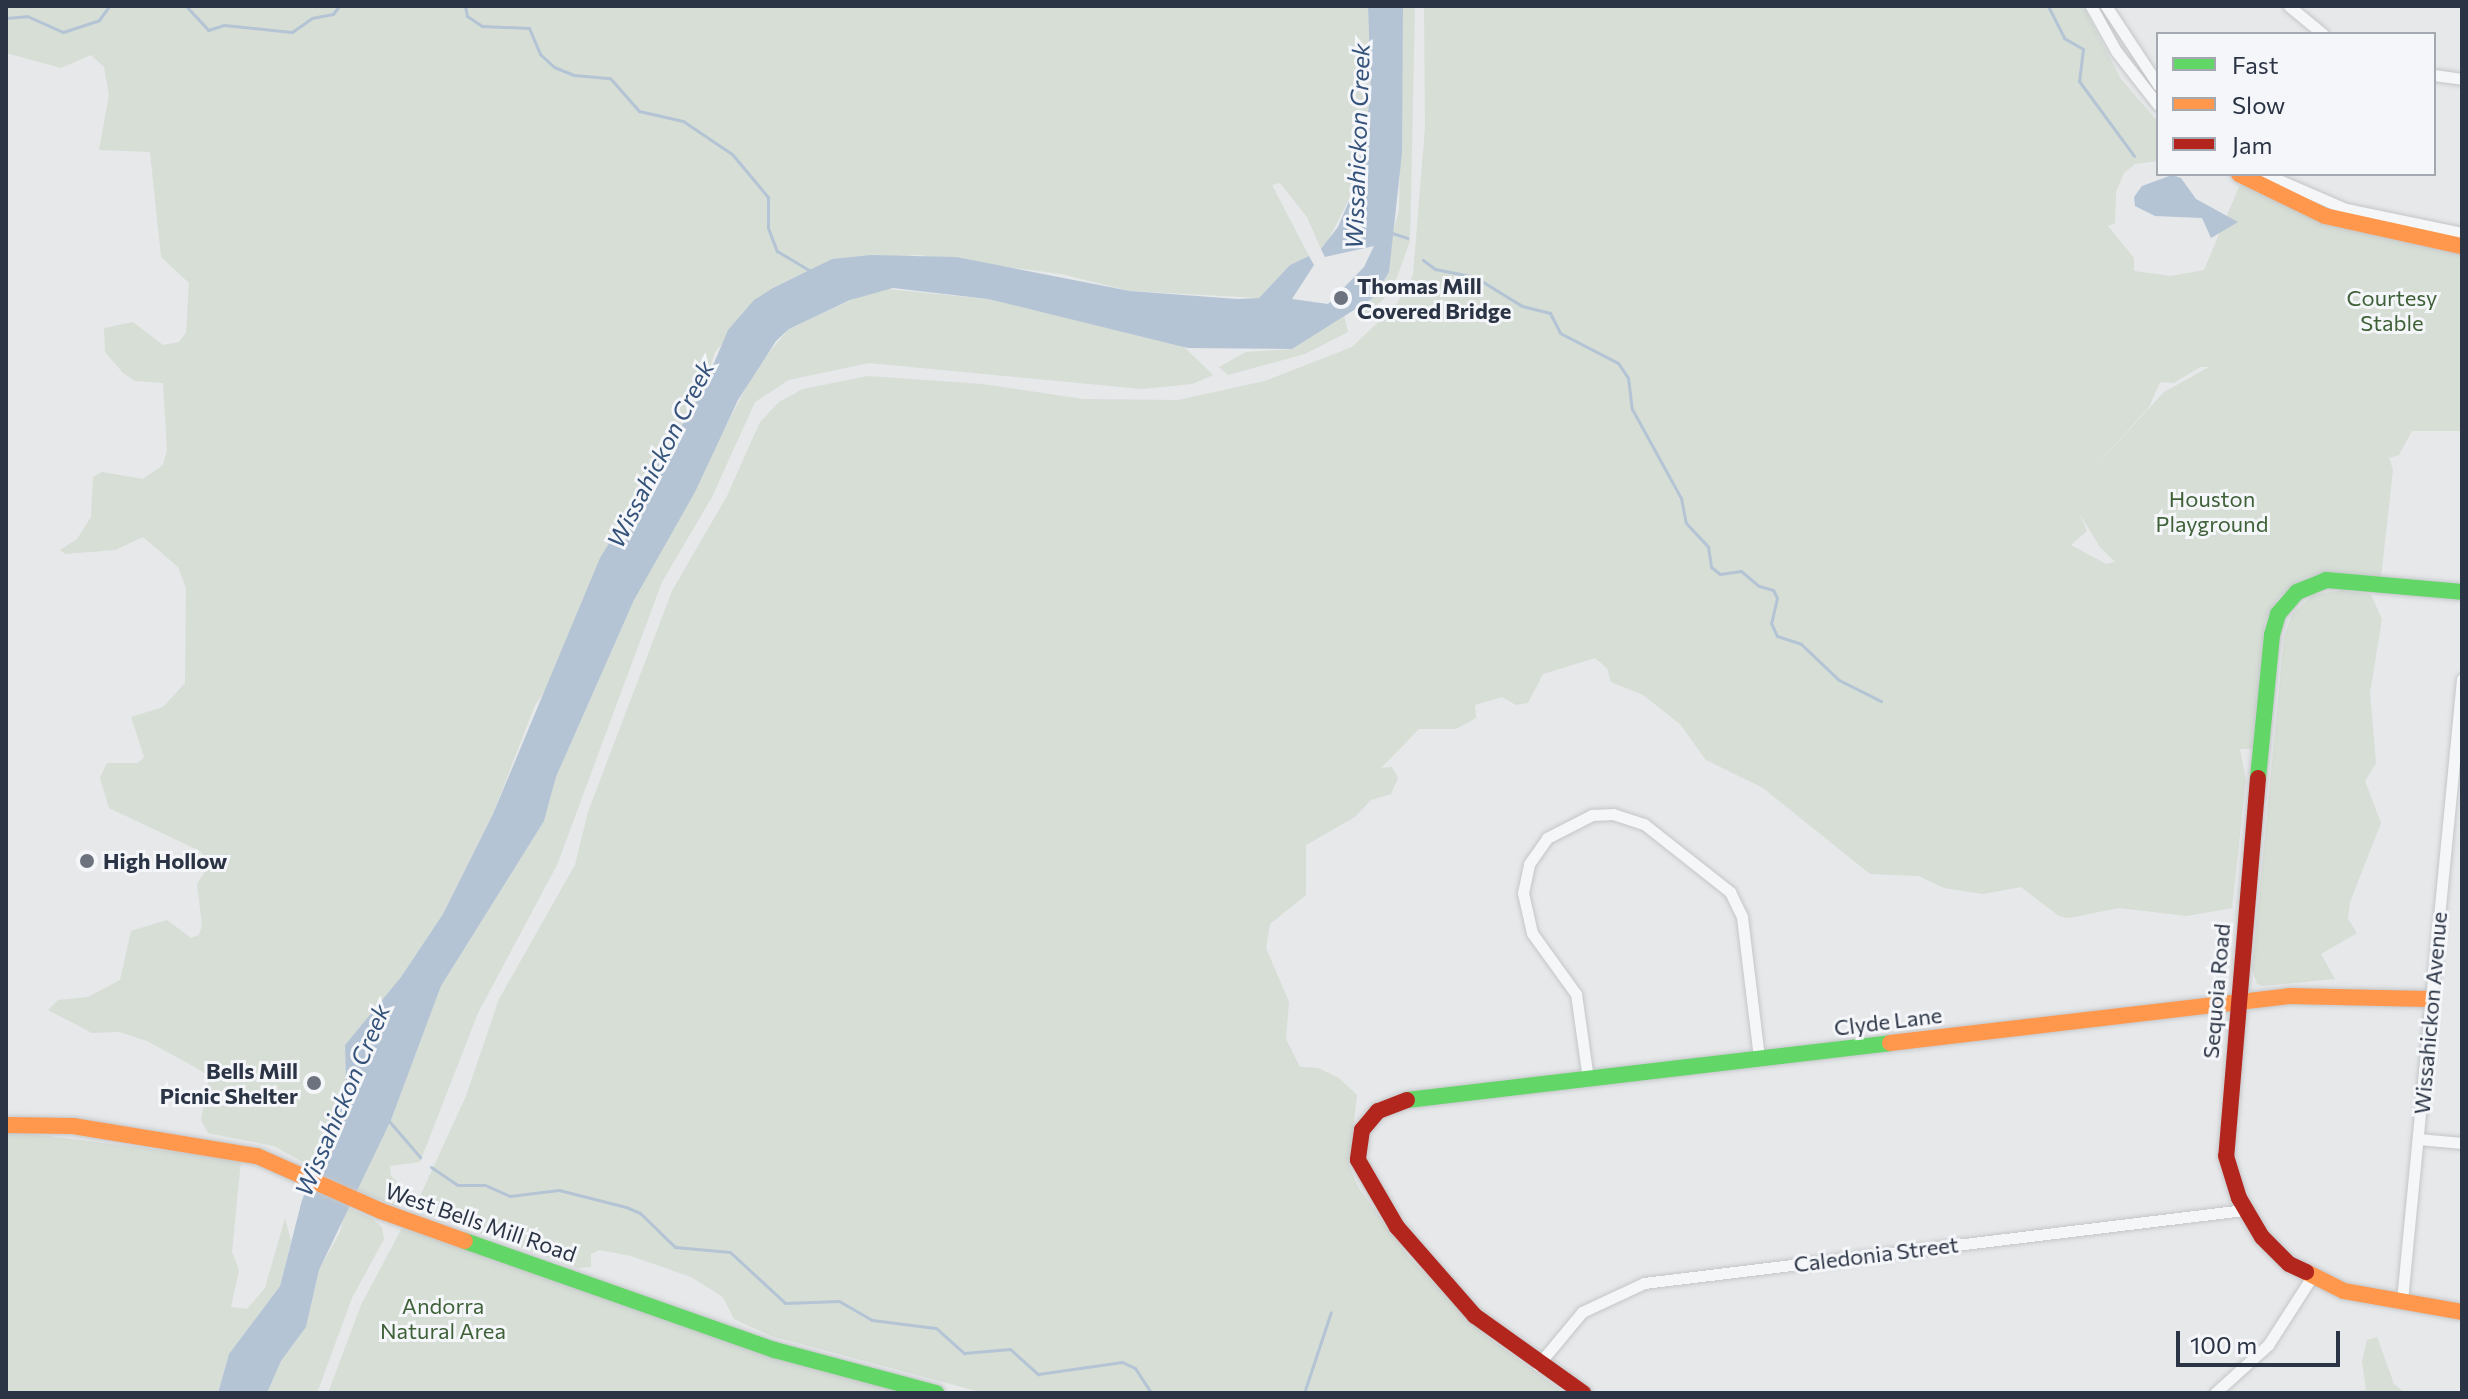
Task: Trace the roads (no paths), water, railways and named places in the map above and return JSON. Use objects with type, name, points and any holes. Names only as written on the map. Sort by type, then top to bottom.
[{"type":"street","points":[[2091,6],[2116,51],[2156,102]]},
{"type":"street","points":[[2106,6],[2156,82]]},
{"type":"street","points":[[2289,6],[2321,32]]},
{"type":"street","points":[[2436,75],[2462,79]]},
{"type":"street","points":[[2243,176],[2325,216],[2462,246]]},
{"type":"street","points":[[2270,176],[2346,209],[2462,233]]},
{"type":"street","name":"Sequoia Road","points":[[2462,592],[2338,580],[2315,582],[2297,592],[2278,614],[2272,635],[2225,1141],[2244,1210],[2270,1246],[2311,1278],[2344,1291],[2462,1312]]},
{"type":"street","name":"Wissahickon Avenue","points":[[2402,1300],[2462,679]]},
{"type":"street","points":[[1588,1079],[1576,994],[1538,942],[1525,912],[1526,874],[1547,838],[1582,817],[1624,816],[1651,828],[1721,883],[1742,917],[1759,1058]]},
{"type":"street","name":"Clyde Lane","points":[[1538,1365],[1458,1299],[1397,1227],[1360,1167],[1362,1130],[1378,1111],[1403,1100],[2236,1002],[2318,994],[2431,999]]},
{"type":"street","name":"West Bells Mill Road","points":[[6,1125],[107,1131],[249,1154],[294,1170],[366,1205],[796,1357],[936,1393]]},
{"type":"street","points":[[2418,1139],[2462,1143]]},
{"type":"street","name":"Caledonia Street","points":[[1538,1365],[1582,1312],[1644,1283],[2244,1210]]},
{"type":"street","points":[[2215,1393],[2268,1345],[2311,1278]]},
{"type":"street","points":[[1538,1365],[1583,1393]]},
{"type":"water","name":"Wissahickon Creek","points":[[1368,6],[1403,6],[1402,153],[1389,272],[1373,298],[1292,349],[1188,348],[988,299],[893,288],[850,300],[789,329],[776,341],[738,400],[695,492],[634,600],[556,777],[544,821],[441,986],[391,1120],[319,1270],[306,1327],[281,1361],[267,1393],[218,1393],[229,1354],[280,1286],[302,1200],[334,1126],[346,1082],[345,1045],[401,977],[443,914],[493,814],[600,558],[701,394],[728,330],[754,300],[773,288],[832,259],[871,255],[956,257],[1130,291],[1237,299],[1259,298],[1290,265],[1309,256],[1314,265],[1292,299],[1328,304],[1364,267],[1374,246],[1325,257],[1321,249],[1338,227],[1355,187],[1371,94]]},
{"type":"water","points":[[2169,176],[2181,178],[2196,199],[2238,222],[2211,238],[2202,218],[2155,216],[2135,206],[2134,197],[2142,186]]},
{"type":"waterway","points":[[6,18],[27,16],[63,32],[99,20],[109,6]]},
{"type":"waterway","points":[[186,6],[208,30],[224,25],[292,32],[312,18],[333,14],[339,6]]},
{"type":"waterway","points":[[465,6],[467,16],[482,26],[529,28],[540,54],[554,67],[574,75],[610,78],[639,111],[683,121],[732,154],[768,197],[768,228],[777,251],[810,271]]},
{"type":"waterway","points":[[2048,6],[2064,38],[2083,49],[2079,81],[2134,156]]},
{"type":"waterway","points":[[1392,233],[1407,238]]},
{"type":"waterway","points":[[1423,260],[1435,269],[1475,277],[1522,306],[1550,313],[1560,333],[1618,363],[1628,378],[1632,409],[1681,498],[1686,523],[1708,547],[1711,567],[1720,574],[1741,571],[1759,586],[1773,590],[1777,598],[1771,623],[1777,636],[1801,644],[1839,680],[1881,701]]},
{"type":"waterway","points":[[389,1121],[420,1157]]},
{"type":"waterway","points":[[431,1167],[458,1185],[485,1185],[510,1196],[559,1190],[626,1207],[640,1213],[675,1247],[730,1252],[785,1303],[839,1301],[872,1320],[936,1328],[964,1353],[1010,1349],[1038,1374],[1122,1362],[1135,1368],[1151,1393]]},
{"type":"waterway","points":[[1304,1393],[1331,1312]]},
{"type":"place","name":"Thomas Mill Covered Bridge","points":[[1341,298]]},
{"type":"place","name":"High Hollow","points":[[87,861]]},
{"type":"place","name":"Bells Mill Picnic Shelter","points":[[314,1083]]},
{"type":"park label","name":"Courtesy Stable","points":[[2392,310]]},
{"type":"park label","name":"Houston Playground","points":[[2212,510]]},
{"type":"park label","name":"Andorra Natural Area","points":[[443,1318]]}]
